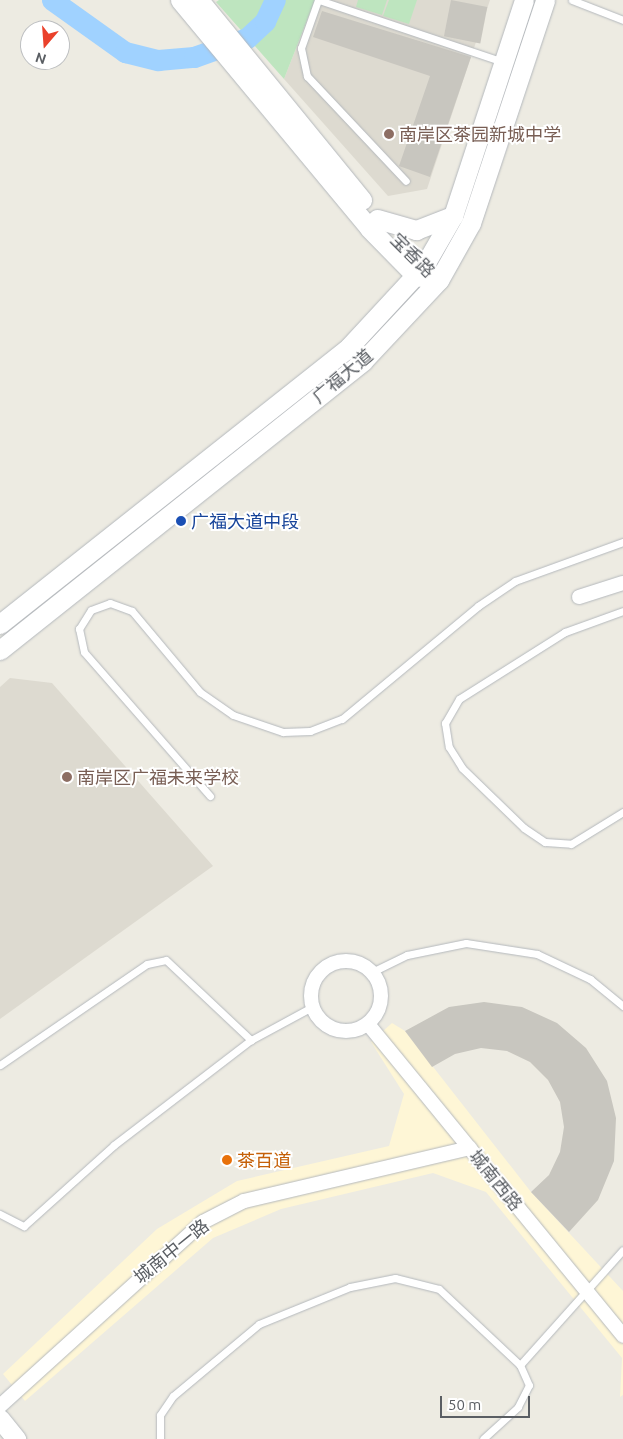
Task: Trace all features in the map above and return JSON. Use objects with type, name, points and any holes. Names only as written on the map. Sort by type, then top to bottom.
[{"type":"main road","name":"宝香路","points":[[180,0],[252,76],[420,271]]},
{"type":"main road","name":"宝香路","points":[[199,0],[252,76],[369,228],[420,271],[439,280]]},
{"type":"main road","name":"广福大道","points":[[2,619],[349,347],[420,271],[453,216],[524,0]]},
{"type":"main road","name":"广福大道","points":[[0,650],[363,361],[439,280],[471,223],[545,0]]},
{"type":"main road","points":[[377,219],[416,230],[453,216]]},
{"type":"main road","points":[[0,1418],[16,1439]]},
{"type":"street","points":[[579,598],[623,582]]},
{"type":"street","points":[[2,619],[22,632]]},
{"type":"street","points":[[351,962],[372,972],[381,999],[368,1024],[358,1030],[336,1030],[325,1025],[312,1006],[313,984],[328,966],[351,962]]},
{"type":"street","name":"城南西路","points":[[368,1024],[623,1336]]},
{"type":"street","name":"城南中一路","points":[[0,1406],[203,1222],[244,1201],[470,1148]]},
{"type":"lane","points":[[406,182],[306,76],[301,48],[319,0],[503,62]]},
{"type":"lane","points":[[572,0],[623,20]]},
{"type":"lane","points":[[210,796],[84,652],[79,629],[91,610],[110,603],[132,611],[200,692],[234,715],[283,732],[310,732],[342,719],[478,606],[515,581],[623,542]]},
{"type":"lane","points":[[623,612],[565,632],[459,699],[445,723],[449,746],[462,768],[524,828],[544,842],[571,844],[623,812]]},
{"type":"lane","points":[[372,972],[407,955],[466,942],[537,954],[590,979],[623,1006]]},
{"type":"lane","points":[[0,1065],[147,964],[166,960],[251,1040]]},
{"type":"lane","points":[[0,1214],[24,1226],[114,1146],[251,1040],[312,1006]]},
{"type":"lane","points":[[520,1365],[588,1294],[623,1250]]},
{"type":"lane","points":[[160,1439],[160,1415],[173,1396],[259,1324],[359,1285],[395,1278],[439,1289],[520,1365],[529,1385],[518,1407],[483,1439]]},
{"type":"shaded area","name":"南岸区茶园新城中学","points":[[315,0],[490,0],[427,189],[388,196],[284,79]]},
{"type":"shaded area","name":"南岸区广福未来学校","points":[[10,678],[52,683],[213,866],[0,1019],[0,687]]},
{"type":"shaded area","points":[[392,1023],[405,1031],[531,1192],[623,1291],[623,1395],[620,1397],[622,1358],[486,1192],[433,1173],[281,1209],[213,1238],[25,1401],[3,1374],[157,1229],[237,1181],[389,1146],[404,1094],[371,1042]]},
{"type":"green space","points":[[219,0],[315,0],[284,79],[216,2]]},
{"type":"green space","points":[[358,0],[387,0],[382,15],[356,7]]},
{"type":"green space","points":[[389,0],[417,0],[409,24],[383,16]]},
{"type":"water","points":[[271,0],[277,0],[271,20],[251,42],[242,31],[260,21]]},
{"type":"building","points":[[451,0],[487,7],[480,43],[444,36]]},
{"type":"building","points":[[322,11],[471,57],[430,177],[399,166],[430,76],[313,37]]},
{"type":"building","points":[[484,1002],[522,1007],[557,1023],[586,1048],[607,1081],[616,1118],[614,1161],[598,1200],[569,1232],[531,1192],[549,1175],[560,1152],[564,1127],[560,1102],[548,1080],[530,1062],[507,1051],[481,1048],[455,1054],[432,1067],[405,1031],[449,1007]]},
{"type":"waterway","points":[[52,0],[125,52],[158,60],[194,57],[247,38],[265,21],[275,0]]},
{"type":"place","name":"南岸区茶园新城中学","points":[[389,134]]},
{"type":"place","name":"广福大道中段","points":[[181,521]]},
{"type":"place","name":"南岸区广福未来学校","points":[[67,777]]},
{"type":"place","name":"茶百道","points":[[227,1160]]}]
